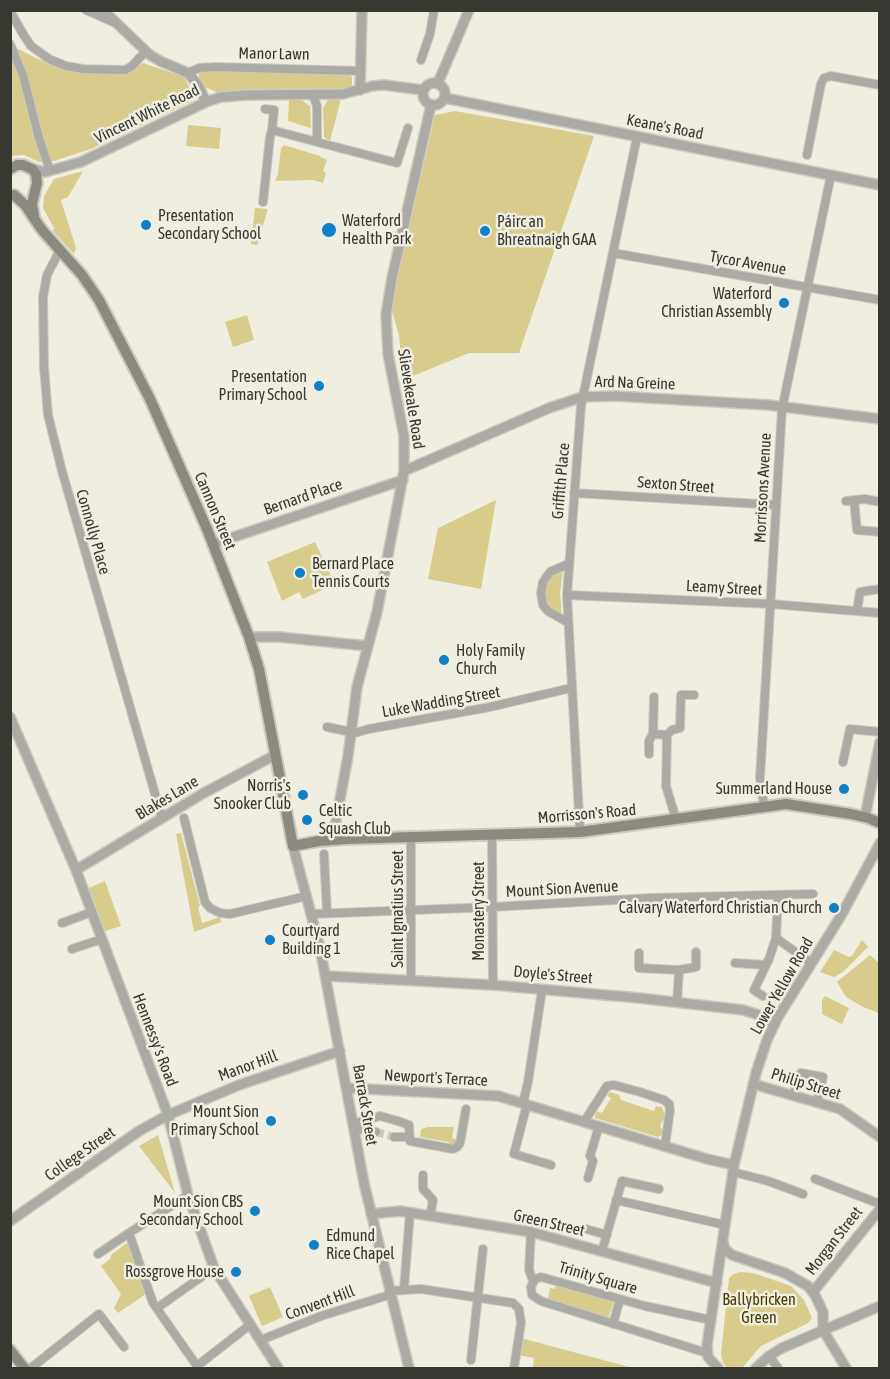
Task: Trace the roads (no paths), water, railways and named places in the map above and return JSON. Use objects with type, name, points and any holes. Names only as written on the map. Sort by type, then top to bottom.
[{"type":"main road","points":[[12,168],[23,165],[36,174],[32,207],[35,219]]},
{"type":"main road","points":[[12,194],[24,197],[36,186]]},
{"type":"main road","name":"Cannon Street","points":[[12,194],[25,205],[87,281],[109,318],[153,408],[213,544],[249,637],[262,684],[293,846]]},
{"type":"main road","name":"Morrisson's Road","points":[[293,846],[336,840],[580,832],[764,806],[795,804],[865,817],[879,823]]},
{"type":"main road","points":[[10,1350],[24,1368]]},
{"type":"street","points":[[86,10],[117,24]]},
{"type":"street","points":[[104,10],[146,51],[160,61],[188,73],[198,85],[206,102]]},
{"type":"street","points":[[360,90],[362,10]]},
{"type":"street","points":[[421,60],[430,34],[434,10]]},
{"type":"street","points":[[438,83],[470,10]]},
{"type":"street","points":[[10,11],[31,46],[49,59],[66,66],[82,69],[123,70],[132,66],[146,51]]},
{"type":"street","points":[[10,44],[23,75],[50,171],[36,186]]},
{"type":"street","name":"Manor Lawn","points":[[188,73],[199,68],[215,67],[360,71]]},
{"type":"street","points":[[807,155],[824,78],[834,76],[879,86]]},
{"type":"street","points":[[431,83],[438,83],[444,87],[445,98],[438,105],[431,105],[425,101],[423,90],[431,83]]},
{"type":"street","name":"Vincent White Road","points":[[29,167],[40,172],[50,171],[95,156],[206,102],[237,95],[346,94],[384,85],[423,90]]},
{"type":"street","points":[[317,142],[318,94]]},
{"type":"street","name":"Keane's Road","points":[[445,98],[831,175],[879,182]]},
{"type":"street","name":"Slievekeale Road","points":[[336,840],[336,821],[357,687],[377,612],[403,476],[404,436],[388,354],[386,315],[392,278],[431,105]]},
{"type":"street","points":[[263,202],[270,137],[278,110],[265,109]]},
{"type":"street","points":[[272,130],[397,163],[408,128]]},
{"type":"street","name":"Griffith Place","points":[[580,832],[567,622],[568,564],[582,397],[636,137]]},
{"type":"street","name":"Morrissons Avenue","points":[[764,806],[760,778],[783,406],[831,175]]},
{"type":"street","name":"Connolly Place","points":[[60,250],[47,275],[43,303],[44,367],[48,415],[65,482],[162,818]]},
{"type":"street","name":"Tycor Avenue","points":[[613,254],[879,300]]},
{"type":"street","name":"Ard Na Greine","points":[[403,476],[549,408],[582,397],[625,396],[783,406],[879,419]]},
{"type":"street","name":"Bernard Place","points":[[213,544],[403,476]]},
{"type":"street","name":"Sexton Street","points":[[574,493],[776,505]]},
{"type":"street","points":[[879,502],[868,499],[850,500],[857,530],[879,532]]},
{"type":"street","points":[[567,622],[548,611],[543,604],[541,593],[547,576],[559,567],[568,564]]},
{"type":"street","points":[[857,611],[860,592],[879,589]]},
{"type":"street","name":"Leamy Street","points":[[567,595],[771,604],[879,613]]},
{"type":"street","points":[[249,637],[279,637],[368,646]]},
{"type":"street","name":"Luke Wadding Street","points":[[351,733],[490,707],[571,688]]},
{"type":"street","points":[[676,819],[666,786],[667,735],[672,730],[680,728],[681,694],[694,695]]},
{"type":"street","points":[[649,754],[649,741],[653,734],[654,697]]},
{"type":"street","name":"Hennessy's Road","points":[[10,717],[76,870],[168,1114],[188,1195],[214,1268],[278,1368]]},
{"type":"street","points":[[327,727],[351,733]]},
{"type":"street","points":[[843,762],[850,729],[879,732]]},
{"type":"street","points":[[653,734],[667,735]]},
{"type":"street","points":[[865,817],[879,742]]},
{"type":"street","name":"Blakes Lane","points":[[76,870],[162,818],[275,755]]},
{"type":"street","points":[[184,818],[205,902],[210,908],[220,913],[230,914],[307,896]]},
{"type":"street","name":"Monastery Street","points":[[492,836],[493,986]]},
{"type":"street","name":"Saint Ignatius Street","points":[[411,838],[411,981]]},
{"type":"street","name":"Lower Yellow Road","points":[[707,1353],[734,1168],[753,1084],[764,1048],[774,1023],[846,908],[879,843]]},
{"type":"street","name":"Barrack Street","points":[[293,846],[326,976],[371,1214],[409,1368]]},
{"type":"street","points":[[324,854],[327,912]]},
{"type":"street","name":"Mount Sion Avenue","points":[[312,914],[632,899],[813,894]]},
{"type":"street","points":[[763,996],[754,990],[776,938],[778,895]]},
{"type":"street","points":[[62,923],[92,912]]},
{"type":"street","points":[[776,938],[811,963]]},
{"type":"street","points":[[72,949],[102,939]]},
{"type":"street","points":[[639,953],[639,968],[679,970],[696,967],[696,952]]},
{"type":"street","points":[[735,963],[766,965]]},
{"type":"street","points":[[677,1002],[679,970]]},
{"type":"street","name":"Doyle's Street","points":[[326,976],[493,986],[677,1002],[746,1010],[774,1023]]},
{"type":"street","points":[[542,990],[525,1104],[514,1154],[551,1165]]},
{"type":"street","name":"Manor Hill","points":[[168,1114],[260,1077],[340,1051]]},
{"type":"street","points":[[793,1095],[801,1073],[823,1077],[817,1102]]},
{"type":"street","points":[[584,1122],[601,1092],[607,1086],[614,1084],[664,1100],[669,1104],[665,1146]]},
{"type":"street","name":"Philip Street","points":[[753,1084],[847,1113],[879,1137]]},
{"type":"street","name":"Newport's Terrace","points":[[347,1088],[493,1095],[734,1168]]},
{"type":"street","points":[[353,1127],[380,1116],[409,1125],[410,1141],[453,1149],[460,1143],[466,1109]]},
{"type":"street","name":"College Street","points":[[10,1221],[168,1114]]},
{"type":"street","points":[[588,1178],[593,1161],[590,1156],[599,1126]]},
{"type":"street","points":[[353,1127],[376,1132]]},
{"type":"street","points":[[394,1137],[409,1137]]},
{"type":"street","points":[[734,1168],[803,1194]]},
{"type":"street","points":[[423,1175],[423,1189],[433,1200],[430,1216]]},
{"type":"street","points":[[815,1179],[879,1204]]},
{"type":"street","points":[[602,1251],[622,1181],[659,1190]]},
{"type":"street","points":[[98,1254],[188,1195]]},
{"type":"street","points":[[616,1200],[725,1225]]},
{"type":"street","name":"Morgan Street","points":[[813,1292],[879,1209]]},
{"type":"street","name":"Green Street","points":[[371,1214],[388,1211],[410,1212],[531,1232],[718,1280]]},
{"type":"street","points":[[404,1289],[410,1212]]},
{"type":"street","points":[[586,1229],[607,1235]]},
{"type":"street","points":[[531,1232],[529,1270],[533,1281]]},
{"type":"street","points":[[129,1233],[157,1308],[198,1367],[250,1324]]},
{"type":"street","points":[[723,1241],[728,1252],[785,1273],[805,1284],[813,1292],[822,1309],[823,1330],[846,1368]]},
{"type":"street","points":[[471,1360],[483,1249]]},
{"type":"street","points":[[718,1280],[722,1269],[729,1262],[743,1259]]},
{"type":"street","points":[[157,1308],[214,1268]]},
{"type":"street","name":"Trinity Square","points":[[707,1353],[538,1300],[531,1293],[533,1281],[537,1277],[546,1278],[621,1299],[711,1320]]},
{"type":"street","name":"Convent Hill","points":[[261,1340],[389,1293],[404,1289],[421,1289],[505,1300],[515,1304],[519,1309],[521,1323],[514,1368]]},
{"type":"street","points":[[613,1324],[621,1299]]},
{"type":"street","points":[[756,1368],[782,1348],[879,1306]]},
{"type":"street","points":[[822,1309],[833,1319],[846,1320]]},
{"type":"street","points":[[31,1368],[99,1314],[124,1347]]},
{"type":"street","points":[[707,1353],[710,1361],[718,1368]]},
{"type":"street","points":[[769,1356],[778,1368]]},
{"type":"tunnel","points":[[376,1132],[394,1137]]},
{"type":"place","name":"Presentation Secondary School","points":[[146,225]]},
{"type":"place","name":"Waterford Health Park","points":[[329,230]]},
{"type":"place","name":"Páirc an Bhreatnaigh GAA","points":[[485,231]]},
{"type":"place","name":"Waterford Christian Assembly","points":[[784,303]]},
{"type":"place","name":"Presentation Primary School","points":[[319,386]]},
{"type":"place","name":"Bernard Place Tennis Courts","points":[[300,573]]},
{"type":"place","name":"Holy Family Church","points":[[444,660]]},
{"type":"place","name":"Summerland House","points":[[844,789]]},
{"type":"place","name":"Norris's Snooker Club","points":[[303,795]]},
{"type":"place","name":"Celtic Squash Club","points":[[307,820]]},
{"type":"place","name":"Calvary Waterford Christian Church","points":[[834,908]]},
{"type":"place","name":"Courtyard Building 1","points":[[270,940]]},
{"type":"place","name":"Mount Sion Primary School","points":[[271,1121]]},
{"type":"place","name":"Mount Sion CBS Secondary School","points":[[255,1211]]},
{"type":"place","name":"Edmund Rice Chapel","points":[[314,1245]]},
{"type":"place","name":"Rossgrove House","points":[[236,1272]]},
{"type":"park label","name":"Ballybricken Green","points":[[759,1309]]}]
